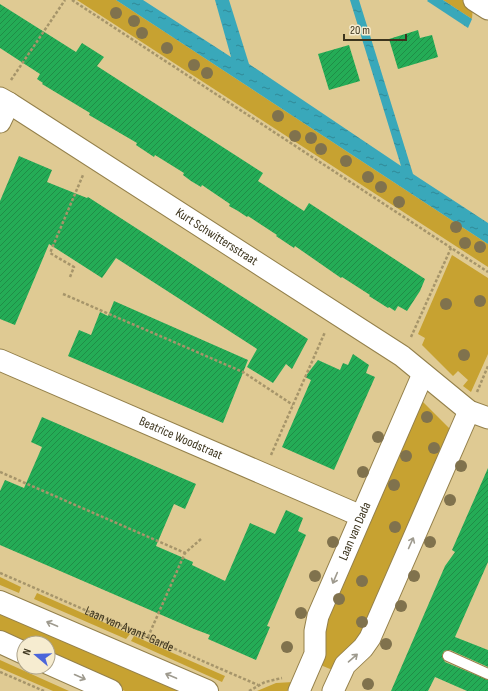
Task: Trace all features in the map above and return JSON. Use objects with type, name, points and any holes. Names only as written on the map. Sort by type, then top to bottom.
[{"type":"street","points":[[474,0],[488,9]]},
{"type":"street","points":[[0,122],[6,95]]},
{"type":"street","name":"Kurt Schwittersstraat","points":[[6,95],[91,156],[402,356],[423,374],[479,414]]},
{"type":"street","name":"Beatrice Woodstraat","points":[[0,360],[361,516]]},
{"type":"street","name":"Laan van Dada","points":[[299,691],[315,654],[315,631],[318,616],[423,374]]},
{"type":"street","points":[[333,691],[345,665],[364,648],[370,638],[479,414]]},
{"type":"street","name":"Laan van Avant-Garde","points":[[0,602],[207,691]]},
{"type":"street","points":[[0,642],[16,649]]},
{"type":"street","points":[[56,667],[111,691]]},
{"type":"lane","points":[[448,656],[488,674]]},
{"type":"path","points":[[6,95],[65,0]]},
{"type":"path","points":[[72,0],[488,272]]},
{"type":"path","points":[[70,277],[74,267],[50,252],[91,156]]},
{"type":"path","points":[[402,356],[451,248]]},
{"type":"path","points":[[63,294],[243,372],[293,405]]},
{"type":"path","points":[[263,474],[334,312]]},
{"type":"path","points":[[479,414],[488,366]]},
{"type":"path","points":[[0,472],[185,553]]},
{"type":"path","points":[[148,637],[185,553],[201,539]]},
{"type":"path","name":"Laan van Avant-Garde","points":[[0,573],[258,685]]},
{"type":"path","points":[[0,672],[44,691]]},
{"type":"shaded area","points":[[77,0],[116,0],[488,244],[488,267]]},
{"type":"shaded area","points":[[443,0],[464,0],[473,6],[472,19]]},
{"type":"shaded area","points":[[452,255],[488,278],[488,354],[471,392],[463,386],[468,380],[458,371],[453,376],[422,345],[425,338],[418,334]]},
{"type":"shaded area","points":[[420,399],[453,432],[365,633],[335,671],[318,664],[325,624]]},
{"type":"shaded area","points":[[0,577],[21,587],[19,593],[0,585]]},
{"type":"shaded area","points":[[37,593],[130,634],[126,639],[34,599]]},
{"type":"shaded area","points":[[0,610],[186,691],[125,691],[56,661],[56,635],[16,635],[16,641],[0,637]]},
{"type":"shaded area","points":[[134,636],[225,676],[222,682],[131,641]]},
{"type":"shaded area","points":[[0,660],[16,667],[16,675],[0,668]]},
{"type":"shaded area","points":[[16,675],[33,675],[69,691],[53,691]]},
{"type":"shaded area","points":[[293,682],[287,691],[257,691],[276,683]]},
{"type":"water","points":[[116,0],[143,0],[231,57],[215,0],[229,0],[249,64],[401,166],[350,0],[359,0],[413,174],[488,223],[488,244]]},
{"type":"water","points":[[443,0],[472,19],[468,28],[427,1]]},
{"type":"building","points":[[0,4],[76,52],[82,43],[104,57],[97,66],[263,173],[258,181],[304,211],[309,203],[425,279],[420,291],[407,311],[398,306],[395,311],[389,307],[388,308],[295,246],[294,248],[248,216],[247,217],[229,206],[230,204],[202,185],[201,187],[191,181],[183,175],[184,173],[155,155],[154,157],[136,145],[137,143],[89,115],[90,113],[42,84],[43,83],[37,79],[40,74],[0,48]]},
{"type":"building","points":[[418,30],[420,38],[432,35],[438,57],[398,69],[389,39]]},
{"type":"building","points":[[349,45],[360,81],[329,90],[318,54]]},
{"type":"building","points":[[19,156],[52,170],[47,182],[87,198],[88,197],[308,339],[292,369],[286,364],[273,383],[247,367],[257,349],[116,258],[102,278],[49,244],[15,325],[0,319],[0,201]]},
{"type":"building","points":[[114,301],[248,360],[223,423],[68,356],[79,330],[91,335],[100,312],[108,316]]},
{"type":"building","points":[[353,354],[369,365],[366,373],[375,377],[334,470],[282,447],[311,380],[305,377],[318,360],[340,370],[343,363],[348,365]]},
{"type":"building","points":[[42,417],[196,484],[185,509],[174,504],[156,546],[193,562],[192,565],[225,581],[250,523],[275,534],[286,510],[303,518],[298,531],[306,535],[267,626],[270,627],[256,660],[208,639],[210,635],[0,545],[0,491],[5,480],[24,488],[42,447],[31,442]]},
{"type":"building","points":[[488,468],[488,562],[455,637],[488,650],[488,667],[450,650],[444,651],[442,656],[445,662],[488,680],[488,691],[467,691],[435,677],[428,691],[391,691],[445,566],[455,552],[452,550]]}]
